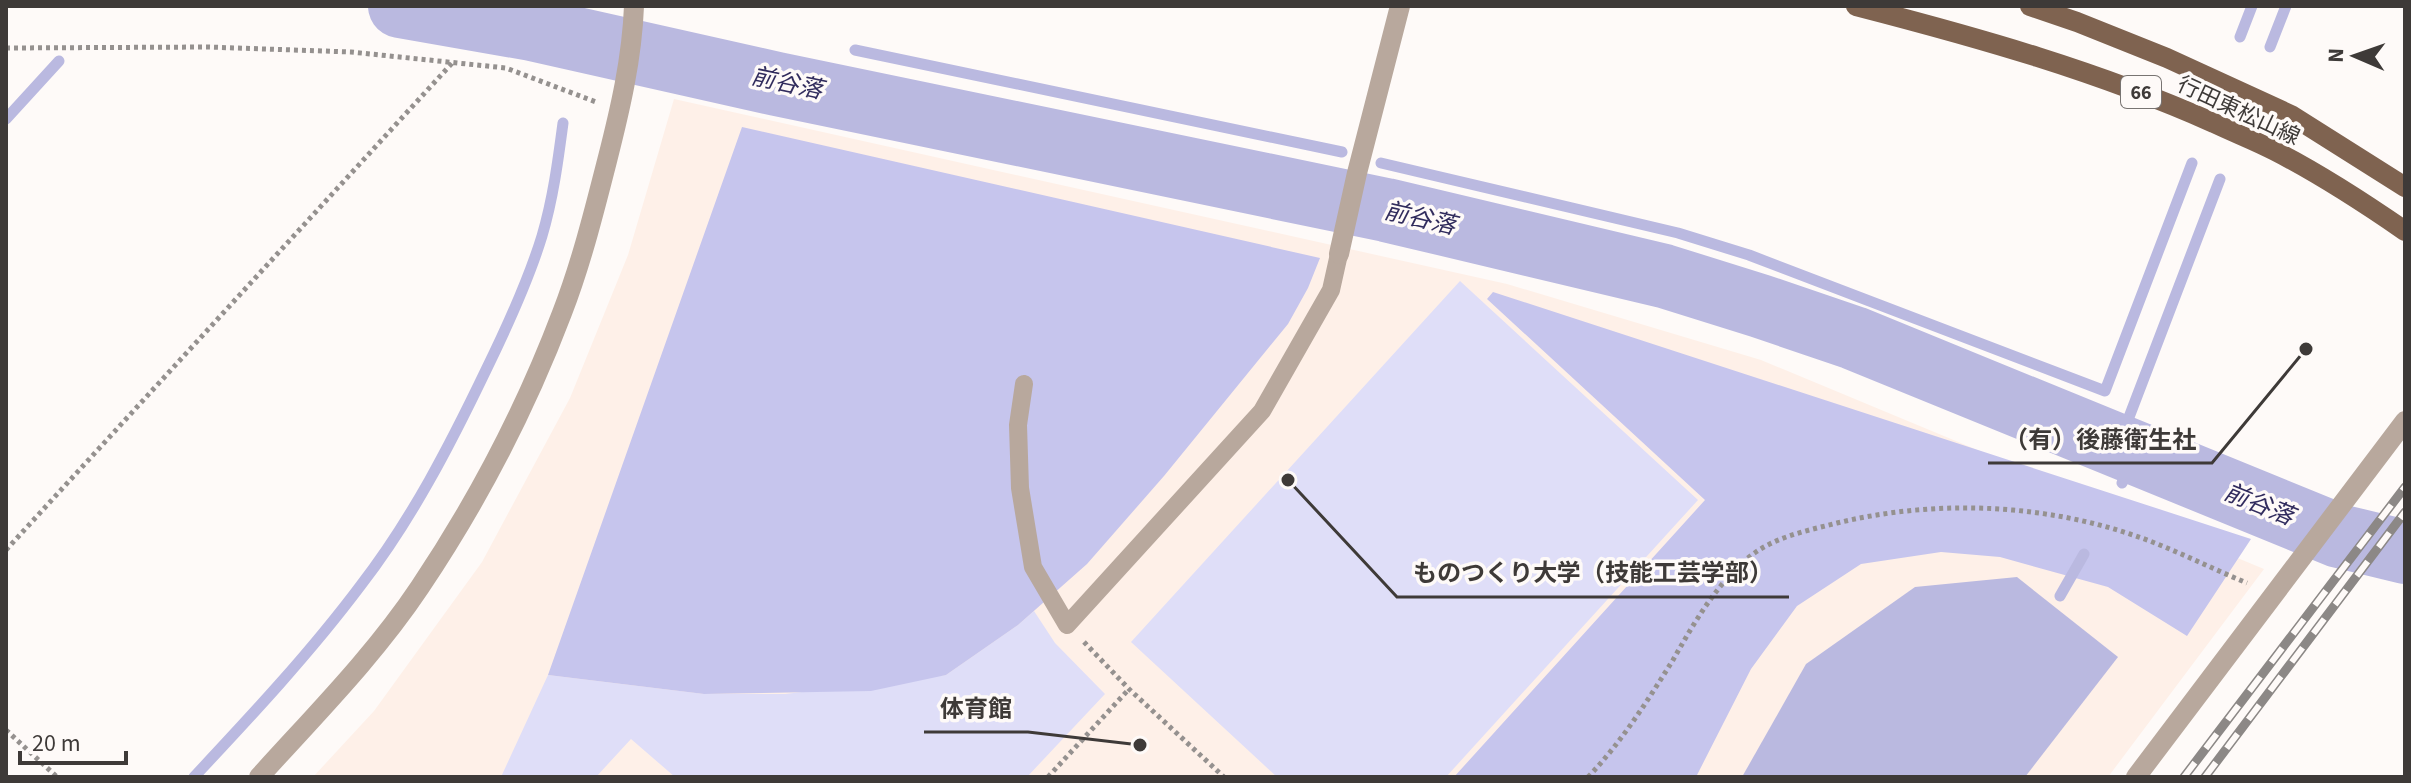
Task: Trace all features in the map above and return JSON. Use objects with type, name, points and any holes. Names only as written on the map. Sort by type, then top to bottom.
[{"type":"main road","name":"行田東松山線","points":[[1856,6],[2062,63],[2154,97],[2275,150],[2363,202],[2405,231]]},
{"type":"main road","name":"行田東松山線","points":[[2030,6],[2167,58],[2291,115],[2405,187]]},
{"type":"street","points":[[1339,254],[1400,6]]},
{"type":"street","points":[[259,777],[371,653],[419,589],[464,517],[513,426],[563,312],[590,227],[626,83],[634,9]]},
{"type":"street","points":[[2136,777],[2405,421]]},
{"type":"lane","points":[[1024,384],[1018,425],[1020,488],[1033,567],[1067,625],[1262,411],[1331,290],[1339,254]]},
{"type":"path","points":[[6,48],[208,47],[351,52],[454,61],[506,68],[619,111]]},
{"type":"path","points":[[6,550],[454,61]]},
{"type":"path","points":[[1588,777],[1605,759],[1642,707],[1707,602],[1748,557],[1787,535],[1869,515],[1981,507],[2053,515],[2129,534],[2247,583]]},
{"type":"path","points":[[1067,625],[1129,689],[1224,777]]},
{"type":"path","points":[[1048,777],[1129,689]]},
{"type":"path","points":[[6,730],[57,777]]},
{"type":"shaded area","points":[[674,99],[1507,284],[1761,360],[2264,569],[2108,777],[313,777],[374,711],[482,562],[570,398],[628,255]]},
{"type":"shaded area","points":[[742,127],[1320,258],[1288,324],[1164,476],[1087,564],[1018,625],[946,675],[871,691],[704,694],[548,675]]},
{"type":"shaded area","points":[[1460,281],[1698,500],[1446,777],[1277,777],[1131,642]]},
{"type":"shaded area","points":[[1493,292],[2251,539],[2187,636],[2108,587],[2000,557],[1941,552],[1861,564],[1797,606],[1751,669],[1696,777],[1454,777],[1705,500],[1487,299]]},
{"type":"shaded area","points":[[2017,577],[2118,657],[2025,777],[1742,777],[1806,664],[1915,587]]},
{"type":"shaded area","points":[[1034,611],[1055,643],[1105,694],[1027,777],[675,777],[631,739],[596,777],[501,777],[548,675],[704,694],[785,694],[946,675]]},
{"type":"waterway","name":"前谷落","points":[[400,6],[532,29],[777,84],[1386,210],[1664,276],[1854,338],[2339,536],[2405,552]]},
{"type":"waterway","points":[[2240,37],[2252,6]]},
{"type":"waterway","points":[[2270,47],[2286,6]]},
{"type":"waterway","points":[[567,59],[569,37]]},
{"type":"waterway","points":[[855,50],[1342,152]]},
{"type":"waterway","points":[[6,119],[59,61]]},
{"type":"waterway","points":[[194,777],[342,610],[380,560],[429,481],[494,354],[530,270],[549,208],[563,123]]},
{"type":"waterway","points":[[1381,163],[1678,233],[1749,255],[2105,391],[2192,163]]},
{"type":"waterway","points":[[2118,446],[2220,179]]},
{"type":"waterway","points":[[2122,483],[2136,454]]},
{"type":"waterway","points":[[2060,596],[2084,554]]},
{"type":"railway","points":[[2184,777],[2405,487]]},
{"type":"railway","points":[[2205,777],[2405,512]]},
{"type":"place","name":"（有）後藤衛生社","points":[[2306,349]]},
{"type":"place","name":"ものつくり大学（技能工芸学部）","points":[[1288,480]]},
{"type":"place","name":"体育館","points":[[1140,745]]}]
